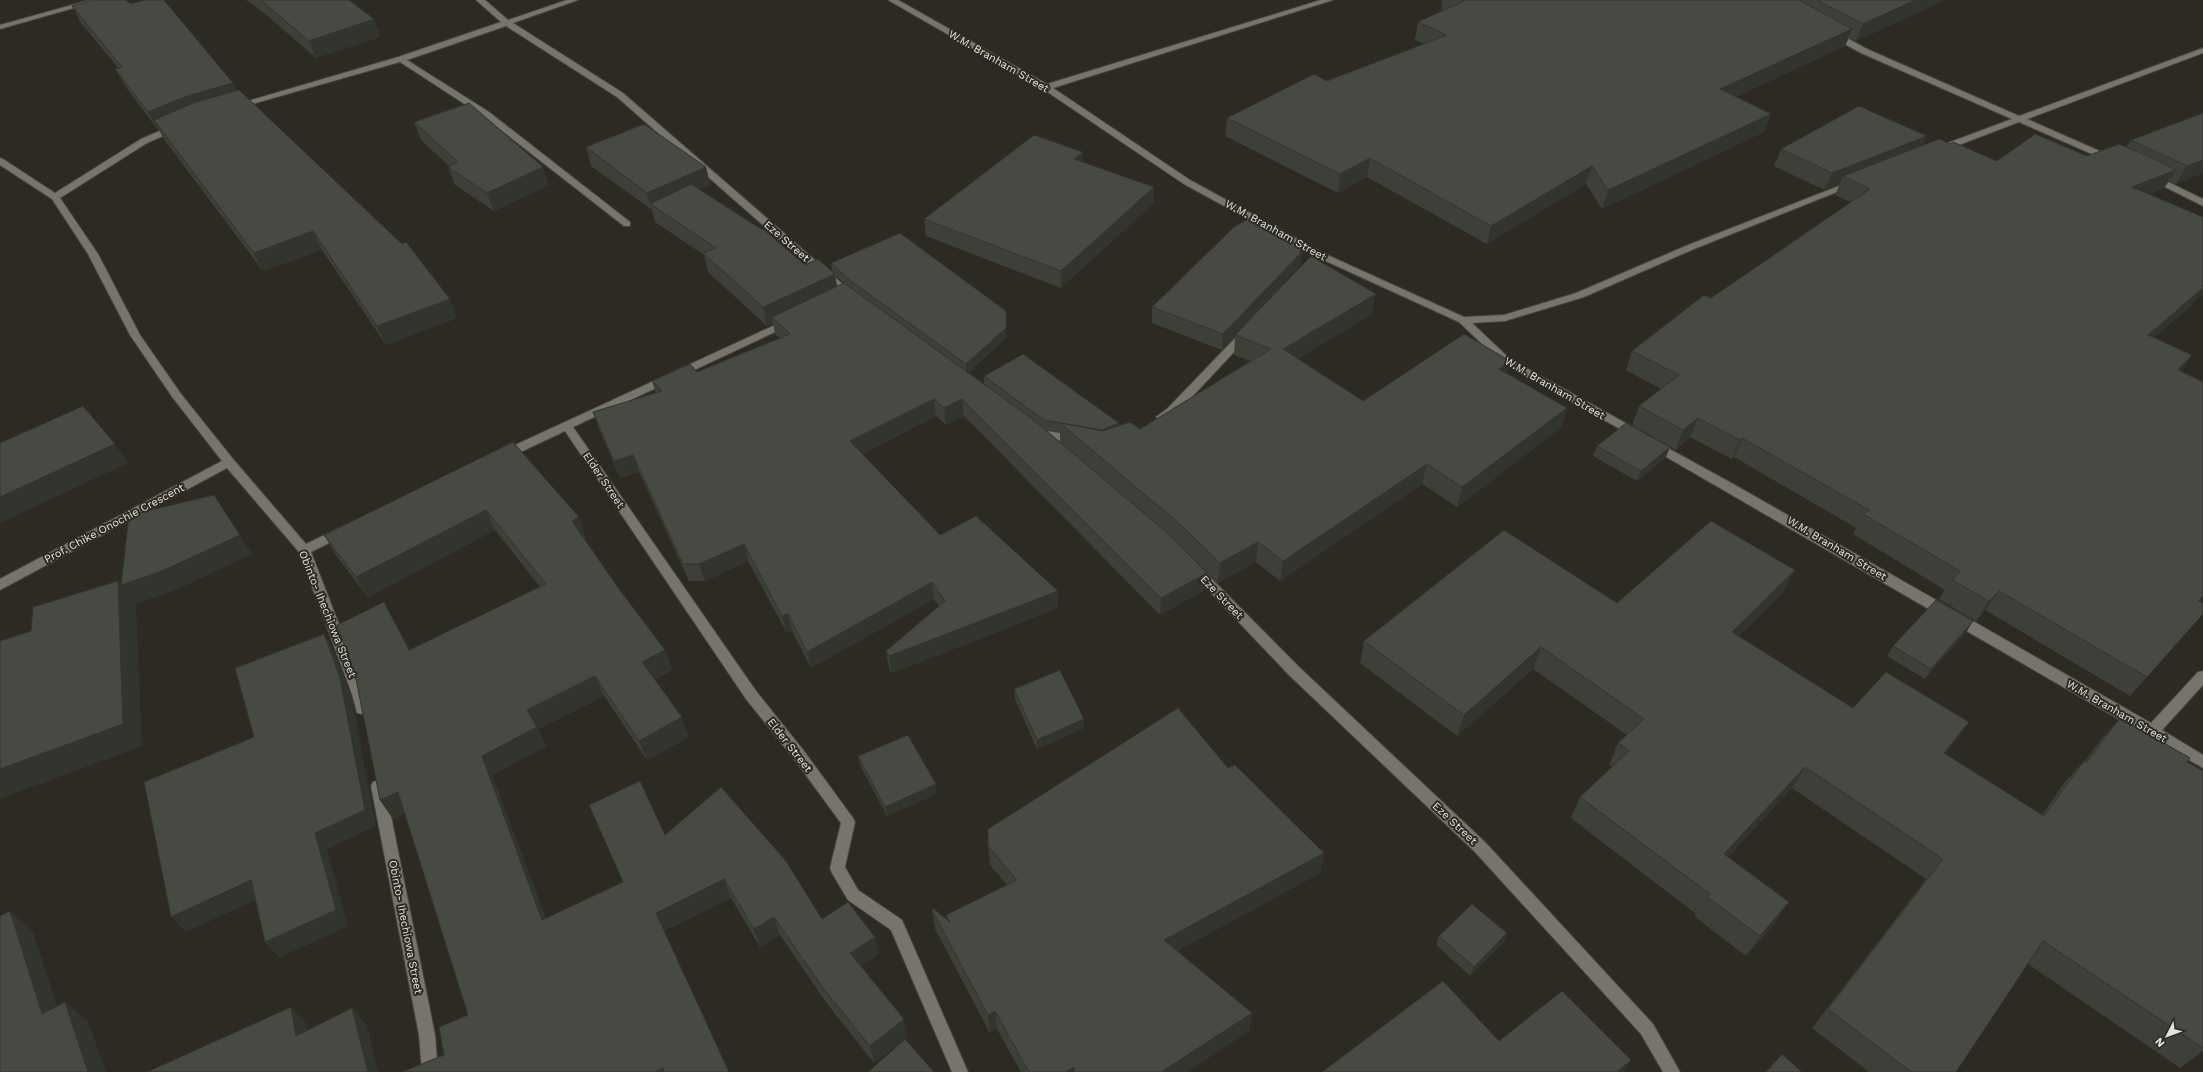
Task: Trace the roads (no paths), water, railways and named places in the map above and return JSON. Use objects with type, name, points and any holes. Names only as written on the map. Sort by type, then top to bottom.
[{"type":"street","points":[[0,27],[98,0]]},
{"type":"street","name":"Eze Street","points":[[480,0],[507,23],[620,95],[861,304]]},
{"type":"street","points":[[228,108],[401,59],[574,0]]},
{"type":"street","name":"W.M. Branham Street","points":[[892,0],[1046,87],[1187,182],[1318,258],[1463,320],[1506,362],[1777,513],[1962,622],[2154,731],[2203,762]]},
{"type":"street","points":[[1046,87],[1329,0]]},
{"type":"street","points":[[1825,30],[1864,51],[2016,119],[2116,161]]},
{"type":"street","points":[[1928,154],[2016,119],[2203,50]]},
{"type":"street","points":[[401,59],[486,114],[627,224]]},
{"type":"street","points":[[55,197],[144,141],[186,123]]},
{"type":"street","name":"Obinto- Ihechiowa Street","points":[[0,161],[55,197],[93,254],[135,335],[177,396],[229,462],[304,550],[359,694],[366,725]]},
{"type":"street","points":[[2144,173],[2203,203]]},
{"type":"street","points":[[1463,320],[1505,318],[1580,295],[1691,247],[1861,180]]},
{"type":"street","points":[[834,301],[848,294]]},
{"type":"street","points":[[496,459],[798,318]]},
{"type":"street","points":[[1154,423],[1171,412],[1251,328]]},
{"type":"street","points":[[1028,425],[1059,449]]},
{"type":"street","name":"Elder Street","points":[[567,426],[751,695],[799,755],[848,822],[837,868],[853,895],[897,925],[960,1072]]},
{"type":"street","points":[[1041,434],[1088,442]]},
{"type":"street","name":"Prof. Chike Onochie Crescent","points":[[0,585],[229,462]]},
{"type":"street","points":[[304,550],[354,526]]},
{"type":"street","name":"Eze Street","points":[[1187,561],[1294,671],[1480,847],[1647,1029],[1672,1072]]},
{"type":"street","points":[[2154,731],[2203,676]]},
{"type":"street","name":"Obinto- Ihechiowa Street","points":[[375,771],[427,1035],[430,1072]]}]
